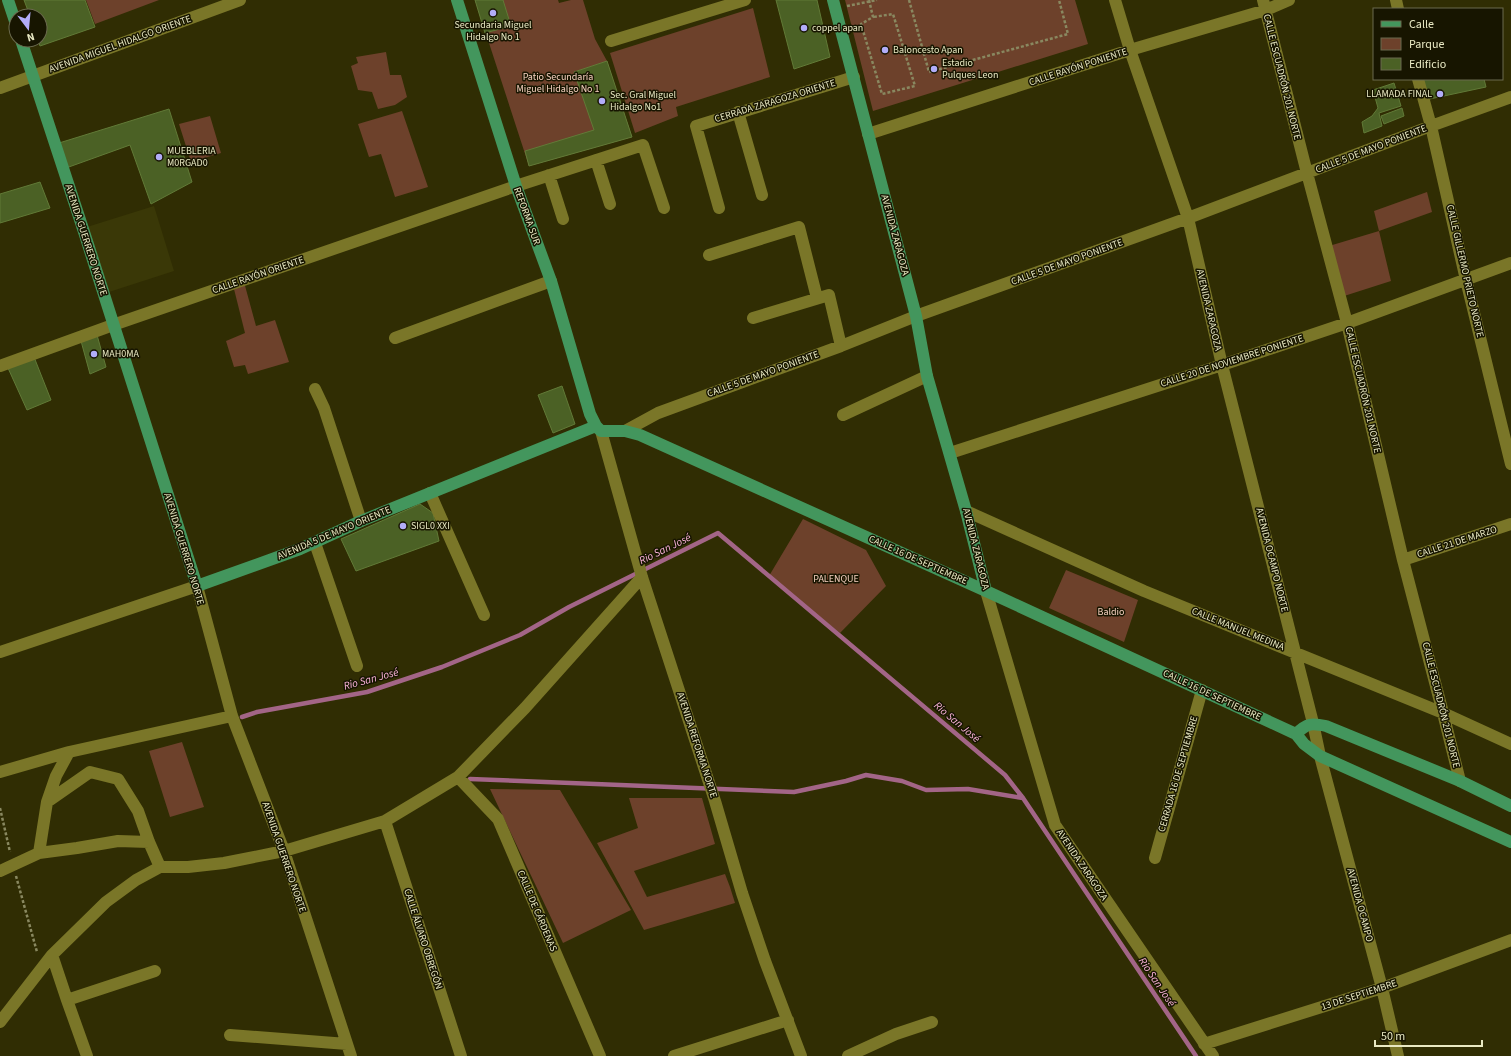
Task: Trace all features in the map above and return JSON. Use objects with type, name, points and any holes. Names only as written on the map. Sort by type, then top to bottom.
[{"type":"main road","name":"REFORMA SUR","points":[[457,0],[516,186],[551,281],[590,414],[599,428]]},
{"type":"main road","name":"AVENIDA ZARAGOZA","points":[[833,0],[916,316],[928,376],[966,512],[986,591]]},
{"type":"main road","name":"AVENIDA GUERRERO NORTE","points":[[24,48],[197,586]]},
{"type":"main road","name":"CALLE 16 DE SEPTIEMBRE","points":[[599,428],[625,431],[640,435],[986,591],[1296,734],[1304,744],[1320,756],[1511,842]]},
{"type":"main road","name":"AVENIDA 5 DE MAYO ORIENTE","points":[[197,586],[315,543],[361,521],[430,493],[599,428]]},
{"type":"main road","points":[[1296,734],[1303,727],[1313,724],[1326,726],[1460,782],[1511,806]]},
{"type":"street","name":"AVENIDA MIGUEL HIDALGO ORIENTE","points":[[0,88],[240,0]]},
{"type":"street","points":[[611,41],[745,0]]},
{"type":"street","points":[[1115,0],[1130,50]]},
{"type":"street","name":"CALLE RAYÓN PONIENTE","points":[[868,134],[1265,5],[1289,0]]},
{"type":"street","name":"CALLE ESCUADRÓN 201 NORTE","points":[[1265,5],[1307,173],[1347,323],[1403,560],[1460,782]]},
{"type":"street","name":"AVENIDA ZARAGOZA","points":[[1130,50],[1188,218],[1222,366]]},
{"type":"street","name":"CERRADA ZARAGOZA ORIENTE","points":[[719,208],[696,126],[854,77]]},
{"type":"street","name":"CALLE GILLERMO PRIETO NORTE","points":[[1418,80],[1431,126],[1466,280],[1511,464]]},
{"type":"street","name":"CALLE 5 DE MAYO PONIENTE","points":[[625,431],[658,413],[841,346],[916,316],[1188,218],[1511,97]]},
{"type":"street","points":[[738,112],[762,195]]},
{"type":"street","name":"CALLE RAYÓN ORIENTE","points":[[0,366],[113,325],[516,186],[643,145],[664,208]]},
{"type":"street","points":[[596,160],[610,204]]},
{"type":"street","points":[[549,175],[564,219]]},
{"type":"street","points":[[708,255],[799,227],[817,298]]},
{"type":"street","name":"CALLE 20 DE NOVIEMBRE PONIENTE","points":[[950,453],[1222,366],[1347,323],[1511,263]]},
{"type":"street","points":[[395,338],[551,281]]},
{"type":"street","points":[[753,318],[829,295],[841,346]]},
{"type":"street","name":"AVENIDA OCAMPO NORTE","points":[[1222,366],[1320,756]]},
{"type":"street","points":[[843,415],[928,376]]},
{"type":"street","points":[[315,389],[324,408],[361,521]]},
{"type":"street","name":"AVENIDA REFORMA NORTE","points":[[599,428],[642,577],[716,801],[742,893],[765,961],[801,1056]]},
{"type":"street","points":[[430,493],[484,615]]},
{"type":"street","name":"CALLE MANUEL MEDINA","points":[[966,512],[1144,591],[1443,713],[1511,744]]},
{"type":"street","name":"CALLE 21 DE MARZO","points":[[1403,560],[1511,524]]},
{"type":"street","points":[[315,543],[357,666]]},
{"type":"street","points":[[0,1022],[42,970],[52,955],[106,902],[136,880],[160,867],[188,868],[224,863],[284,851],[385,821],[458,777],[525,708],[642,577]]},
{"type":"street","name":"AVENIDA 5 DE MAYO ORIENTE","points":[[0,652],[197,586]]},
{"type":"street","name":"AVENIDA GUERRERO NORTE","points":[[197,586],[232,716],[284,851],[351,1056]]},
{"type":"street","name":"AVENIDA ZARAGOZA","points":[[986,591],[1054,825],[1204,1044],[1214,1056]]},
{"type":"street","name":"CERRADA 16 DE SEPTIEMBRE","points":[[1155,858],[1202,690]]},
{"type":"street","points":[[0,772],[69,752],[232,716]]},
{"type":"street","points":[[39,853],[47,802],[56,776],[69,752]]},
{"type":"street","name":"AVENIDA OCAMPO","points":[[1320,756],[1382,988],[1398,1056]]},
{"type":"street","points":[[47,802],[90,772],[118,779],[138,811],[160,867]]},
{"type":"street","name":"CALLE DE CÁRDENAS","points":[[458,777],[498,820],[600,1056]]},
{"type":"street","name":"CALLE ÁLVARO OBREGÓN","points":[[385,821],[461,1056]]},
{"type":"street","points":[[0,870],[39,853],[118,841],[149,842]]},
{"type":"street","name":"13 DE SEPTIEMBRE","points":[[1204,1044],[1382,988],[1511,940]]},
{"type":"street","points":[[52,955],[87,1056]]},
{"type":"street","points":[[67,1000],[155,971]]},
{"type":"street","points":[[674,1056],[788,1020]]},
{"type":"street","points":[[848,1056],[896,1034],[932,1022]]},
{"type":"street","points":[[230,1035],[347,1044]]},
{"type":"path","points":[[846,6],[877,0]]},
{"type":"path","points":[[909,0],[929,72],[1068,34],[1059,0]]},
{"type":"path","points":[[869,1],[873,17]]},
{"type":"path","points":[[893,14],[914,86],[882,94],[861,24],[873,17],[893,14]]},
{"type":"path","points":[[0,808],[13,865],[42,970]]},
{"type":"shaded area","points":[[154,206],[174,271],[109,292],[87,227]]},
{"type":"green space","points":[[86,0],[159,0],[95,24]]},
{"type":"green space","name":"Patio Secundaría Miguel Hidalgo No 1","points":[[475,0],[558,0],[559,3],[571,0],[583,0],[595,39],[607,61],[632,137],[529,166]]},
{"type":"green space","name":"Estadio Pulques Leon","points":[[845,0],[1075,0],[1088,44],[873,111]]},
{"type":"green space","points":[[753,8],[770,77],[676,107],[678,116],[635,133],[610,53]]},
{"type":"green space","points":[[386,52],[390,75],[401,75],[407,97],[395,105],[378,109],[372,92],[358,90],[351,66],[358,63],[356,57]]},
{"type":"green space","points":[[402,111],[428,187],[395,197],[381,154],[369,157],[358,124]]},
{"type":"green space","points":[[210,116],[221,153],[191,162],[179,124]]},
{"type":"green space","points":[[1427,192],[1432,212],[1379,231],[1374,211]]},
{"type":"green space","points":[[1379,231],[1391,281],[1341,297],[1329,246]]},
{"type":"green space","points":[[244,282],[256,326],[275,320],[289,362],[248,374],[245,365],[234,367],[226,341],[245,333],[233,285]]},
{"type":"green space","name":"PALENQUE","points":[[803,519],[866,550],[886,586],[840,633],[769,576]]},
{"type":"green space","name":"Baldio","points":[[1066,570],[1138,600],[1124,642],[1049,608]]},
{"type":"green space","points":[[182,742],[204,807],[170,817],[149,751]]},
{"type":"green space","points":[[490,789],[560,790],[631,910],[563,943]]},
{"type":"green space","points":[[629,798],[702,798],[715,844],[634,871],[647,897],[725,874],[735,903],[644,930],[597,843],[638,828]]},
{"type":"building","points":[[24,0],[85,0],[95,27],[48,43],[48,8],[27,8]]},
{"type":"building","name":"Secundaria Miguel Hidalgo No 1","points":[[475,0],[503,0],[511,26],[485,33]]},
{"type":"building","name":"coppel apan","points":[[776,0],[817,0],[830,57],[794,69]]},
{"type":"building","name":"Sec. Gral Miguel Hidalgo No1","points":[[607,61],[632,137],[529,166],[525,151],[594,130],[574,72]]},
{"type":"building","name":"LLAMADA FINAL","points":[[1419,80],[1484,80],[1486,87],[1425,100]]},
{"type":"building","points":[[1394,83],[1401,106],[1379,113],[1382,126],[1364,133],[1362,122],[1372,116],[1378,108],[1373,90]]},
{"type":"building","points":[[1402,108],[1404,116],[1384,124],[1381,116]]},
{"type":"building","name":"MUEBLERIA M0RGAD0","points":[[169,109],[192,182],[151,204],[130,145],[66,168],[59,143]]},
{"type":"building","points":[[40,182],[50,208],[0,223],[0,194]]},
{"type":"building","name":"MAH0MA","points":[[97,335],[106,367],[90,374],[81,341]]},
{"type":"building","points":[[34,357],[51,400],[27,410],[8,368]]},
{"type":"building","points":[[562,386],[575,424],[553,433],[538,395]]},
{"type":"building","name":"SIGL0 XXI","points":[[420,504],[433,513],[439,541],[356,571],[341,539]]},
{"type":"waterway","name":"Rio San José","points":[[242,717],[257,712],[367,692],[442,667],[520,635],[569,607],[718,533],[1005,775],[1023,798]]},
{"type":"waterway","name":"Rio San José","points":[[470,779],[794,792],[846,781],[866,775],[902,781],[926,790],[968,789],[1023,798],[1196,1056]]},
{"type":"place","name":"Secundaria Miguel Hidalgo No 1","points":[[493,13]]},
{"type":"place","name":"coppel apan","points":[[804,28]]},
{"type":"place","name":"Baloncesto Apan","points":[[885,50]]},
{"type":"place","name":"Estadio Pulques Leon","points":[[934,69]]},
{"type":"place","name":"LLAMADA FINAL","points":[[1440,94]]},
{"type":"place","name":"Sec. Gral Miguel Hidalgo No1","points":[[602,101]]},
{"type":"place","name":"MUEBLERIA M0RGAD0","points":[[159,157]]},
{"type":"place","name":"MAH0MA","points":[[94,354]]},
{"type":"place","name":"SIGL0 XXI","points":[[403,526]]}]
